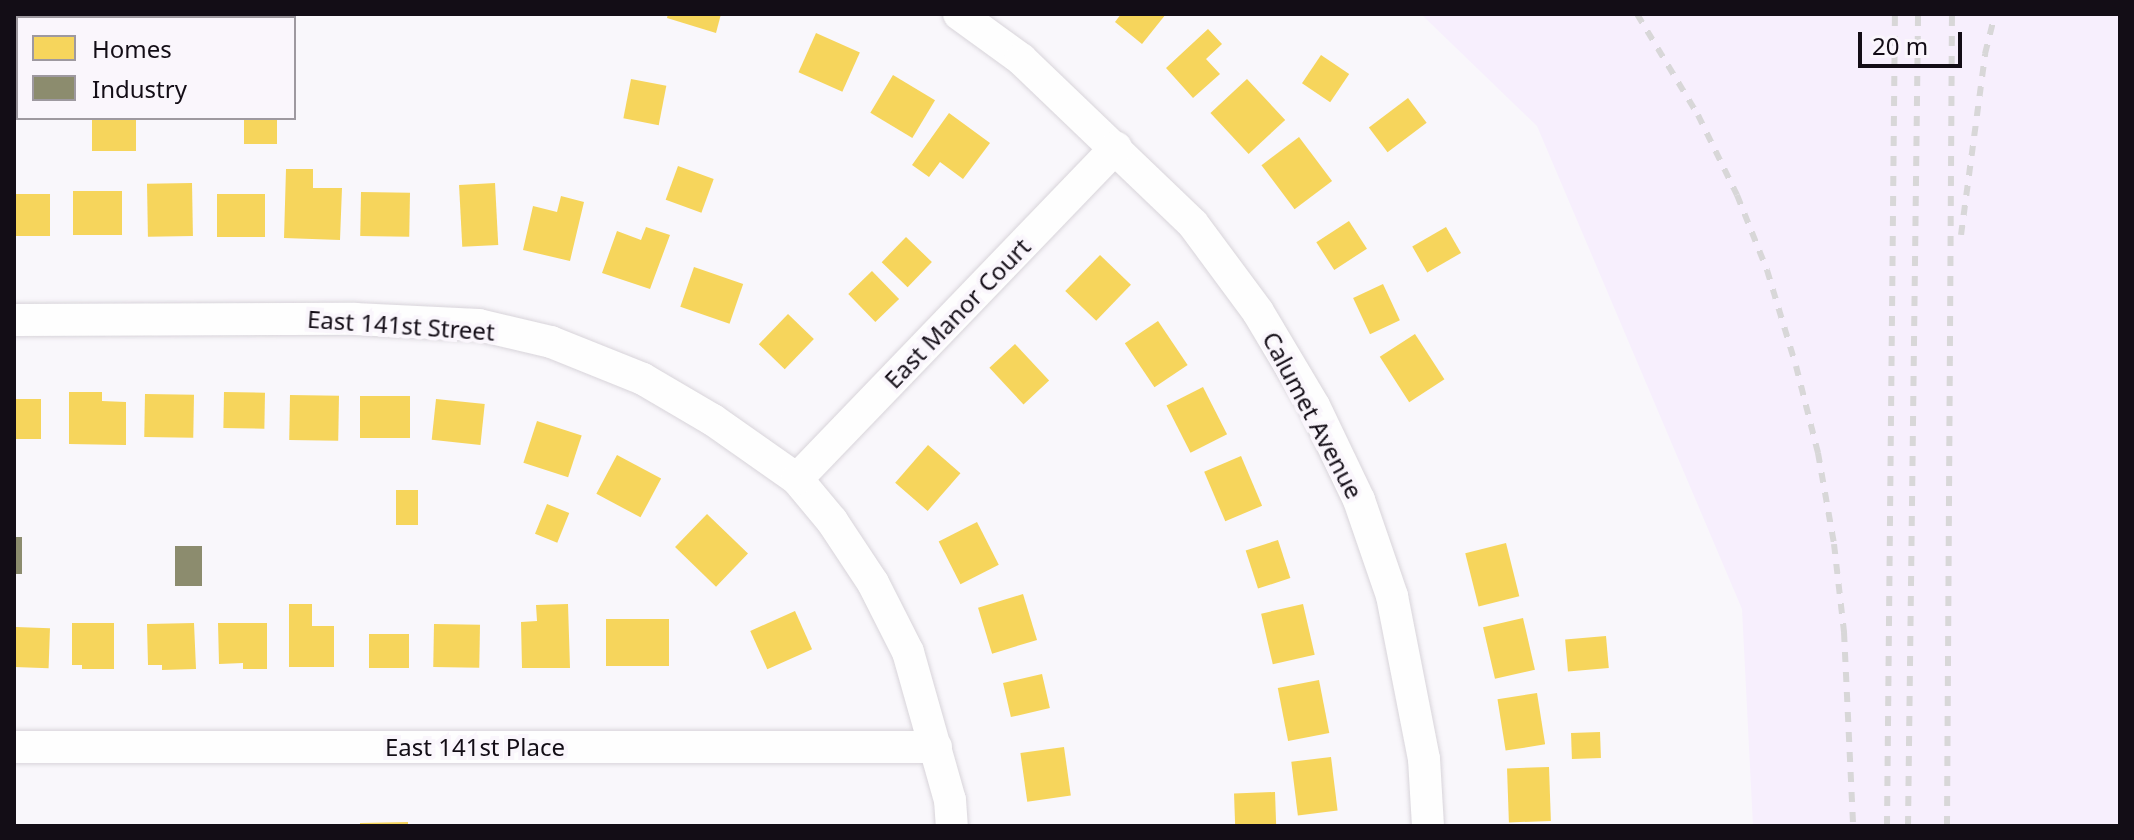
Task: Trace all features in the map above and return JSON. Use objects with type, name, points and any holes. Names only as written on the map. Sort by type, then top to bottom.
[{"type":"street","name":"Calumet Avenue","points":[[959,14],[1021,59],[1193,224],[1258,312],[1314,406],[1359,500],[1392,596],[1424,759],[1428,826]]},
{"type":"street","name":"East Manor Court","points":[[797,479],[1116,147]]},
{"type":"street","name":"East 141st Street","points":[[14,320],[355,319],[479,325],[551,342],[643,379],[713,420],[797,479],[832,521],[887,611],[908,652],[950,800],[952,826]]},
{"type":"street","name":"East 141st Place","points":[[14,747],[936,747]]},
{"type":"shaded area","points":[[1421,14],[2120,14],[2120,826],[1753,826],[1742,609],[1537,126]]},
{"type":"building: Homes","points":[[14,14],[39,14],[16,16],[14,48]]},
{"type":"building: Homes","points":[[67,14],[102,14],[102,16]]},
{"type":"building: Homes","points":[[668,14],[721,14],[716,33],[667,18]]},
{"type":"building: Homes","points":[[1121,14],[1166,14],[1142,44],[1115,22]]},
{"type":"building: Homes","points":[[1208,29],[1222,44],[1206,59],[1220,74],[1193,98],[1166,68]]},
{"type":"building: Homes","points":[[816,33],[860,53],[842,92],[799,72]]},
{"type":"building: Homes","points":[[1321,55],[1349,74],[1330,102],[1302,83]]},
{"type":"building: Homes","points":[[893,75],[935,100],[912,138],[870,113]]},
{"type":"building: Homes","points":[[631,79],[666,86],[659,125],[623,118]]},
{"type":"building: Homes","points":[[1247,79],[1285,120],[1249,154],[1210,113]]},
{"type":"building: Homes","points":[[1408,98],[1427,123],[1388,152],[1369,127]]},
{"type":"building: Homes","points":[[949,113],[990,143],[963,179],[940,162],[929,177],[912,165]]},
{"type":"building: Homes","points":[[92,120],[136,120],[136,151],[92,151]]},
{"type":"building: Homes","points":[[244,120],[277,120],[277,144],[244,144]]},
{"type":"building: Homes","points":[[1299,137],[1332,181],[1295,209],[1261,165]]},
{"type":"building: Homes","points":[[678,166],[714,179],[701,213],[666,200]]},
{"type":"building: Homes","points":[[286,169],[313,169],[313,188],[342,188],[340,240],[284,238]]},
{"type":"building: Homes","points":[[192,183],[193,236],[148,237],[147,184]]},
{"type":"building: Homes","points":[[495,183],[498,245],[462,247],[459,185]]},
{"type":"building: Homes","points":[[73,191],[122,191],[122,235],[73,235]]},
{"type":"building: Homes","points":[[361,192],[410,193],[409,237],[360,236]]},
{"type":"building: Homes","points":[[14,194],[50,194],[50,236],[14,236]]},
{"type":"building: Homes","points":[[217,194],[265,194],[265,237],[217,237]]},
{"type":"building: Homes","points":[[561,196],[584,202],[570,261],[523,250],[533,206],[557,212]]},
{"type":"building: Homes","points":[[1349,221],[1367,249],[1334,270],[1316,242]]},
{"type":"building: Homes","points":[[646,227],[670,235],[650,289],[602,273],[617,231],[641,240]]},
{"type":"building: Homes","points":[[1446,227],[1461,253],[1427,272],[1412,246]]},
{"type":"building: Homes","points":[[906,237],[932,262],[908,287],[882,262]]},
{"type":"building: Homes","points":[[1100,255],[1131,285],[1096,321],[1065,291]]},
{"type":"building: Homes","points":[[694,267],[743,284],[729,324],[680,307]]},
{"type":"building: Homes","points":[[872,271],[899,299],[875,322],[848,294]]},
{"type":"building: Homes","points":[[1383,284],[1400,320],[1370,334],[1353,298]]},
{"type":"building: Homes","points":[[788,314],[814,339],[785,369],[759,344]]},
{"type":"building: Homes","points":[[1158,321],[1188,365],[1154,387],[1125,343]]},
{"type":"building: Homes","points":[[1415,334],[1444,379],[1409,402],[1380,357]]},
{"type":"building: Homes","points":[[1015,344],[1049,381],[1024,404],[989,368]]},
{"type":"building: Homes","points":[[1203,387],[1227,434],[1191,453],[1166,406]]},
{"type":"building: Homes","points":[[69,392],[102,392],[102,401],[126,402],[126,445],[69,444]]},
{"type":"building: Homes","points":[[224,392],[265,393],[264,429],[223,428]]},
{"type":"building: Homes","points":[[145,394],[194,395],[193,438],[144,437]]},
{"type":"building: Homes","points":[[290,395],[339,396],[338,441],[289,440]]},
{"type":"building: Homes","points":[[360,396],[410,396],[410,438],[360,438]]},
{"type":"building: Homes","points":[[14,399],[41,399],[41,439],[14,439]]},
{"type":"building: Homes","points":[[436,399],[485,404],[480,445],[432,440]]},
{"type":"building: Homes","points":[[537,421],[582,436],[568,477],[523,463]]},
{"type":"building: Homes","points":[[928,445],[960,473],[928,511],[895,483]]},
{"type":"building: Homes","points":[[617,455],[661,478],[640,517],[596,494]]},
{"type":"building: Homes","points":[[1241,456],[1262,506],[1225,521],[1204,472]]},
{"type":"building: Homes","points":[[396,490],[418,490],[418,525],[396,525]]},
{"type":"building: Homes","points":[[547,504],[569,513],[557,543],[535,534]]},
{"type":"building: Homes","points":[[707,514],[748,554],[716,587],[675,547]]},
{"type":"building: Homes","points":[[977,522],[999,565],[960,584],[939,542]]},
{"type":"building: Homes","points":[[1278,540],[1290,578],[1258,589],[1246,551]]},
{"type":"building: Homes","points":[[1506,543],[1519,596],[1479,607],[1465,553]]},
{"type":"building: Homes","points":[[1023,594],[1037,640],[992,654],[978,608]]},
{"type":"building: Homes","points":[[289,604],[312,604],[312,626],[334,626],[334,667],[289,667]]},
{"type":"building: Homes","points":[[568,604],[570,668],[522,668],[521,622],[537,621],[536,605]]},
{"type":"building: Homes","points":[[1303,604],[1315,655],[1273,664],[1261,614]]},
{"type":"building: Homes","points":[[795,611],[812,649],[767,669],[750,631]]},
{"type":"building: Homes","points":[[1523,618],[1535,670],[1495,679],[1483,627]]},
{"type":"building: Homes","points":[[606,619],[669,619],[669,666],[606,666]]},
{"type":"building: Homes","points":[[72,623],[114,623],[114,669],[82,669],[82,665],[72,665]]},
{"type":"building: Homes","points":[[194,623],[196,669],[162,670],[162,665],[148,665],[147,624]]},
{"type":"building: Homes","points":[[218,623],[267,623],[267,669],[243,669],[243,663],[219,664]]},
{"type":"building: Homes","points":[[434,624],[480,625],[479,668],[433,667]]},
{"type":"building: Homes","points":[[16,627],[50,628],[49,668],[15,667]]},
{"type":"building: Homes","points":[[369,634],[409,634],[409,668],[369,668]]},
{"type":"building: Homes","points":[[1606,636],[1609,668],[1568,671],[1565,640]]},
{"type":"building: Homes","points":[[1042,674],[1050,708],[1011,717],[1003,683]]},
{"type":"building: Homes","points":[[1319,680],[1329,733],[1288,741],[1278,688]]},
{"type":"building: Homes","points":[[1537,693],[1545,744],[1506,751],[1497,699]]},
{"type":"building: Homes","points":[[1600,732],[1601,758],[1572,759],[1571,733]]},
{"type":"building: Homes","points":[[1064,747],[1071,796],[1027,802],[1020,753]]},
{"type":"building: Homes","points":[[1331,757],[1338,811],[1298,815],[1291,762]]},
{"type":"building: Homes","points":[[1549,767],[1551,821],[1509,822],[1507,768]]},
{"type":"building: Homes","points":[[1275,792],[1276,826],[1235,826],[1234,793]]},
{"type":"building: Homes","points":[[408,822],[408,826],[360,826],[360,823]]},
{"type":"building: Industry","points":[[14,537],[22,537],[22,574],[14,574]]},
{"type":"building: Industry","points":[[175,546],[202,546],[202,586],[175,586]]},
{"type":"railway","points":[[1637,14],[1698,115],[1737,195],[1767,270],[1796,366],[1818,453],[1834,544],[1844,632],[1853,826]]},
{"type":"railway","points":[[1887,826],[1895,14]]},
{"type":"railway","points":[[1908,826],[1918,14]]},
{"type":"railway","points":[[1947,826],[1952,14]]},
{"type":"railway","points":[[1961,235],[1985,54],[1995,14]]}]
